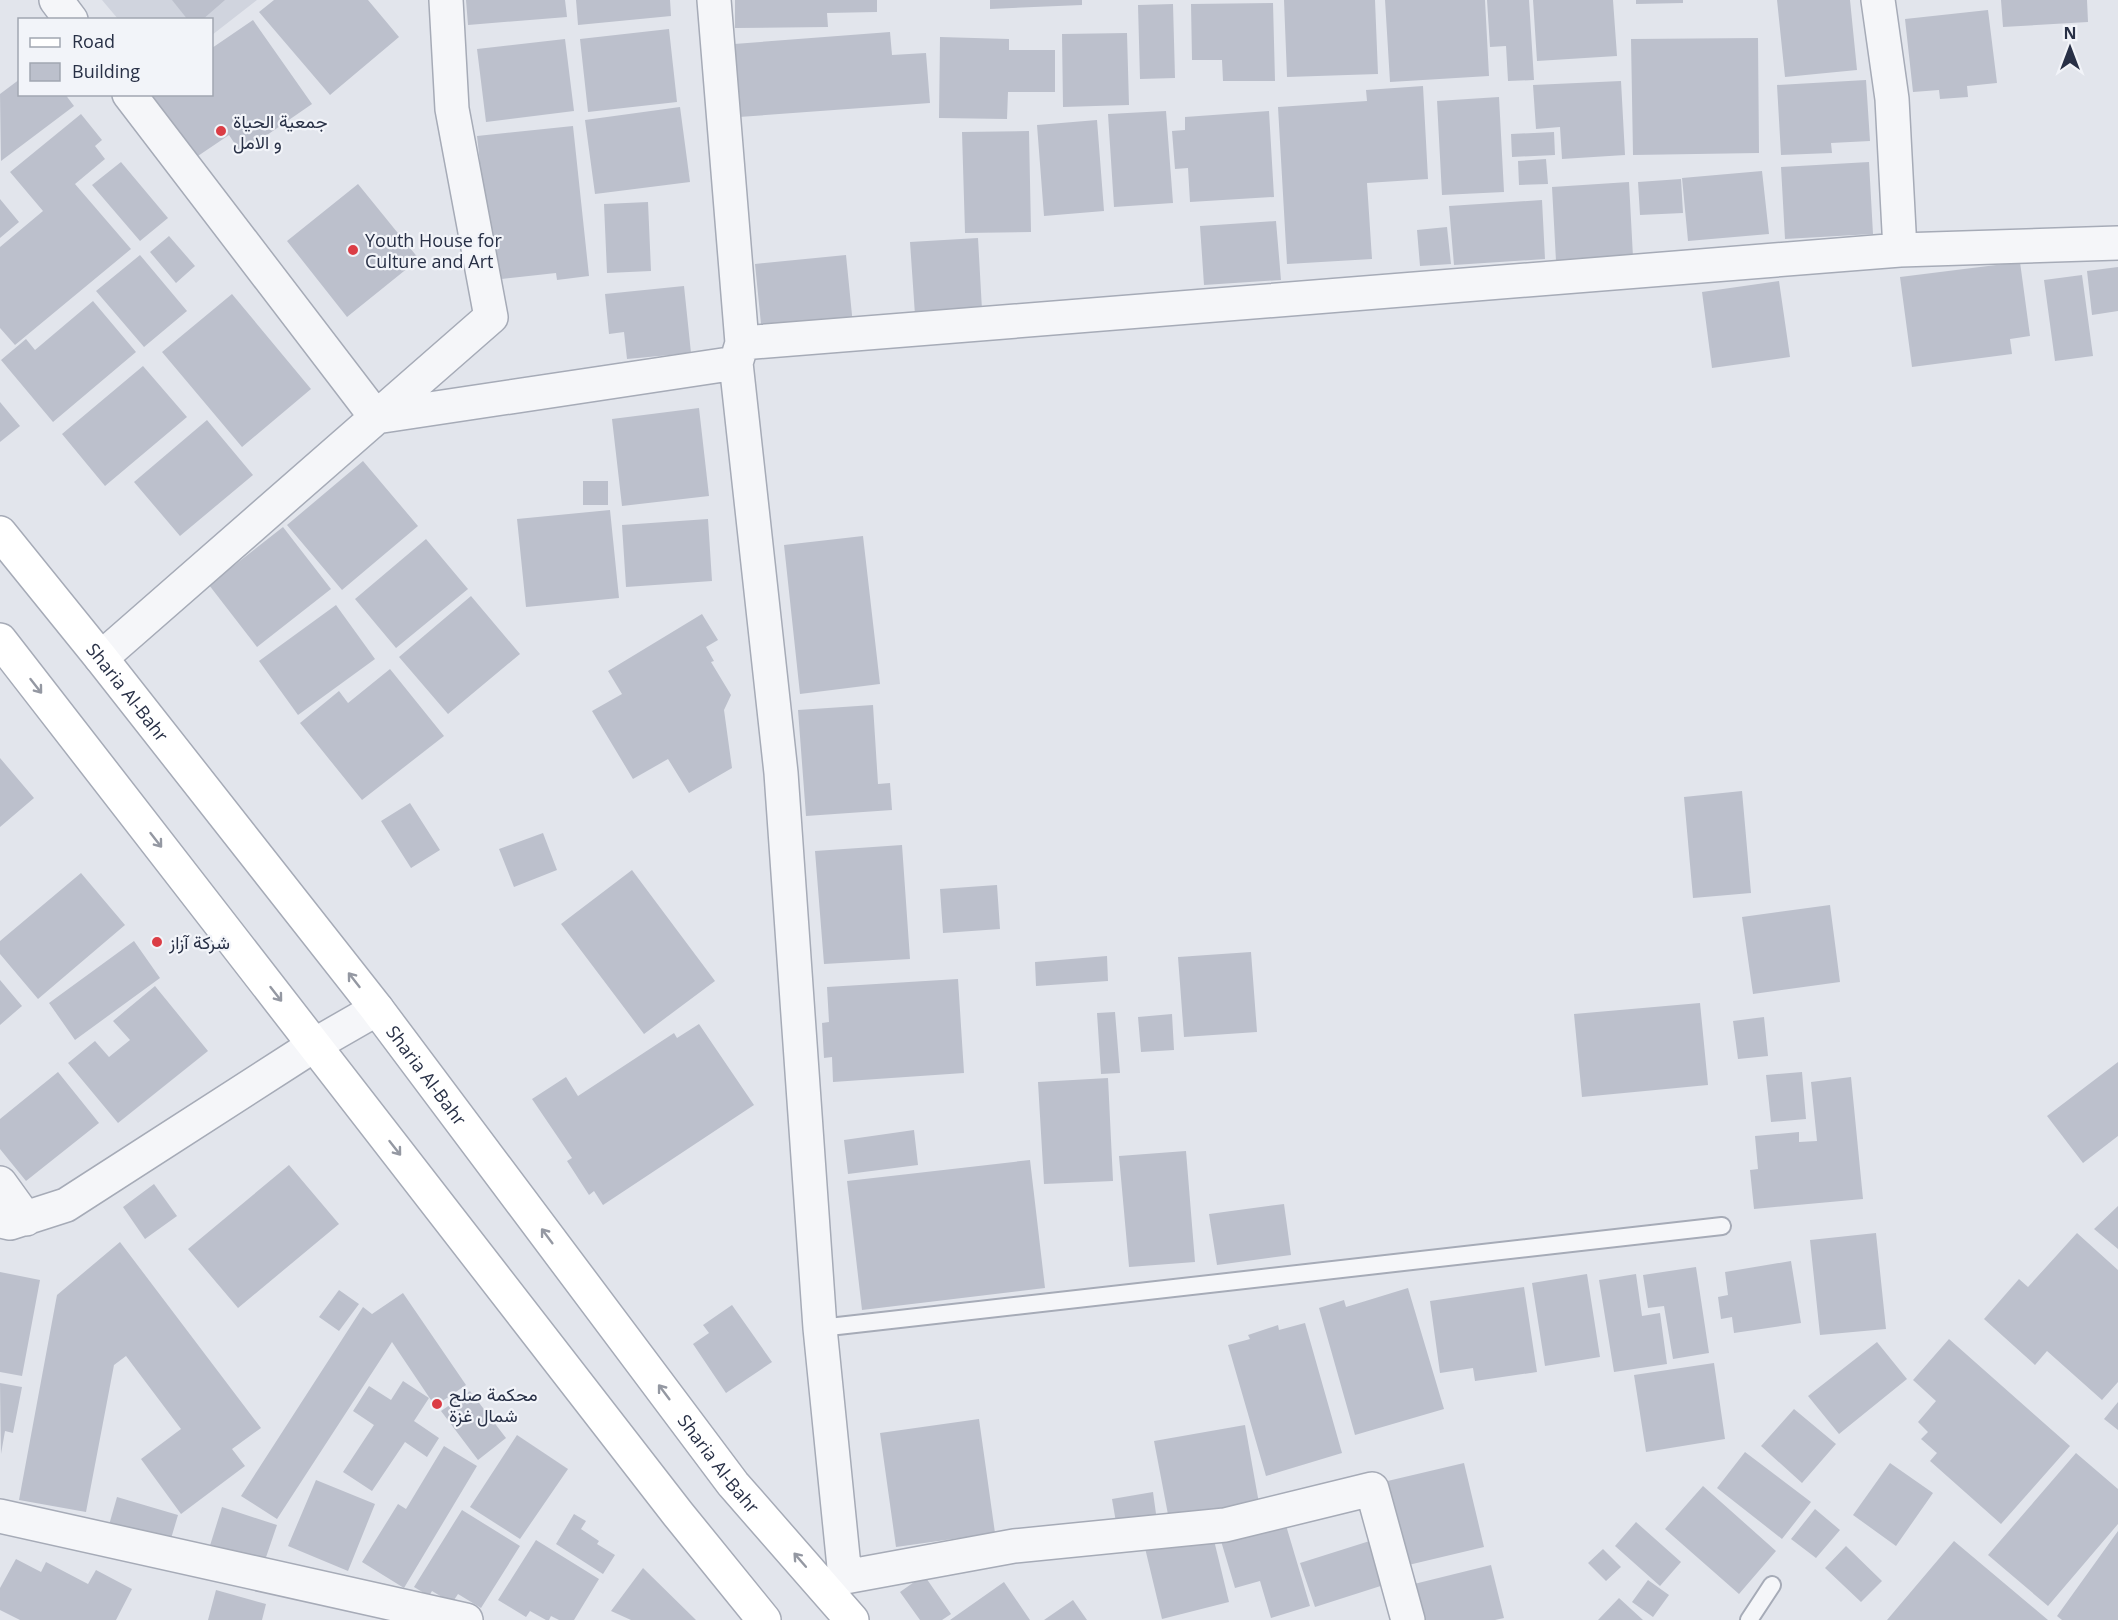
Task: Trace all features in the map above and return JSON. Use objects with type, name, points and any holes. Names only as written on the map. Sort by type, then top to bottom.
[{"type":"main road","name":"Sharia Al-Bahr","points":[[0,533],[377,1009],[734,1484],[834,1581],[852,1620]]},
{"type":"main road","points":[[0,640],[316,1044],[678,1514],[764,1620]]},
{"type":"street","points":[[56,0],[70,18]]},
{"type":"street","points":[[101,658],[491,317],[452,109],[446,0]]},
{"type":"street","points":[[714,0],[739,353],[781,772],[820,1328],[834,1581],[1014,1546],[1225,1525],[1372,1489],[1408,1620]]},
{"type":"street","points":[[1878,0],[1892,99],[1900,250]]},
{"type":"street","points":[[131,96],[376,417]]},
{"type":"street","points":[[376,417],[739,353],[1900,250],[2118,243]]},
{"type":"street","points":[[0,1183],[13,1220],[66,1205],[316,1044],[377,1009]]},
{"type":"street","points":[[0,1516],[466,1620]]},
{"type":"lane","points":[[820,1328],[1722,1226]]},
{"type":"lane","points":[[1749,1620],[1772,1585]]},
{"type":"shaded area","points":[[102,0],[257,0],[213,34],[213,18],[117,18]]},
{"type":"building","points":[[172,0],[225,0],[204,18],[186,18]]},
{"type":"building","points":[[274,0],[368,0],[399,37],[330,95],[259,12]]},
{"type":"building","points":[[466,0],[565,0],[567,17],[468,25]]},
{"type":"building","points":[[576,0],[670,0],[671,16],[578,25]]},
{"type":"building","points":[[735,0],[877,0],[877,12],[827,13],[828,27],[735,28]]},
{"type":"building","points":[[990,0],[1082,0],[1082,5],[990,9]]},
{"type":"building","points":[[1284,0],[1375,0],[1378,74],[1287,77]]},
{"type":"building","points":[[1385,0],[1485,0],[1489,76],[1390,82]]},
{"type":"building","points":[[1487,0],[1529,0],[1534,80],[1508,81],[1506,46],[1490,47]]},
{"type":"building","points":[[1533,0],[1613,0],[1617,56],[1537,61]]},
{"type":"building","points":[[1636,0],[1683,0],[1683,3],[1636,4]]},
{"type":"building","points":[[1777,0],[1850,0],[1857,70],[1785,77]]},
{"type":"building","points":[[2001,0],[2087,0],[2088,22],[2003,27]]},
{"type":"building","points":[[1273,3],[1275,81],[1223,81],[1222,60],[1192,60],[1191,4]]},
{"type":"building","points":[[1173,4],[1175,78],[1140,79],[1138,5]]},
{"type":"building","points":[[1988,10],[1997,83],[1967,86],[1968,97],[1940,99],[1939,90],[1913,92],[1905,19]]},
{"type":"building","points":[[253,20],[312,104],[241,153],[229,135],[192,160],[147,96],[213,96],[213,47]]},
{"type":"building","points":[[669,29],[677,102],[588,112],[580,39]]},
{"type":"building","points":[[890,32],[892,55],[926,53],[930,103],[739,117],[734,44]]},
{"type":"building","points":[[1127,33],[1129,105],[1063,107],[1062,34]]},
{"type":"building","points":[[940,37],[1009,39],[1009,50],[1055,50],[1055,92],[1008,92],[1007,119],[939,118]]},
{"type":"building","points":[[1758,38],[1759,153],[1633,155],[1631,39]]},
{"type":"building","points":[[565,39],[574,111],[486,122],[477,49]]},
{"type":"building","points":[[18,80],[18,96],[66,96],[74,106],[1,161],[0,94]]},
{"type":"building","points":[[1866,80],[1870,141],[1831,143],[1832,153],[1781,155],[1777,85]]},
{"type":"building","points":[[1621,81],[1625,155],[1562,159],[1560,127],[1536,129],[1533,85]]},
{"type":"building","points":[[1423,86],[1428,179],[1367,183],[1372,259],[1287,264],[1278,107],[1367,101],[1366,90]]},
{"type":"building","points":[[1499,97],[1504,192],[1442,195],[1437,101]]},
{"type":"building","points":[[680,107],[690,182],[595,194],[585,120]]},
{"type":"building","points":[[1166,111],[1173,203],[1114,207],[1108,114]]},
{"type":"building","points":[[1269,111],[1274,197],[1190,202],[1188,168],[1175,169],[1172,131],[1185,130],[1185,117]]},
{"type":"building","points":[[81,114],[102,140],[95,146],[105,159],[75,184],[131,249],[15,345],[0,328],[0,247],[43,211],[10,172]]},
{"type":"building","points":[[1097,120],[1104,211],[1044,216],[1037,125]]},
{"type":"building","points":[[573,126],[589,276],[557,280],[556,273],[493,280],[477,136]]},
{"type":"building","points":[[1029,131],[1031,232],[965,233],[962,132]]},
{"type":"building","points":[[1554,132],[1555,155],[1512,157],[1511,134]]},
{"type":"building","points":[[1546,159],[1548,184],[1519,185],[1518,161]]},
{"type":"building","points":[[121,162],[168,218],[140,241],[92,185]]},
{"type":"building","points":[[1869,162],[1873,234],[1785,239],[1781,167]]},
{"type":"building","points":[[1762,171],[1769,234],[1688,241],[1682,178]]},
{"type":"building","points":[[1681,179],[1683,213],[1640,215],[1638,182]]},
{"type":"building","points":[[1629,182],[1633,257],[1556,261],[1552,187]]},
{"type":"building","name":"Youth House for Culture and Art","points":[[358,184],[419,259],[347,317],[287,241]]},
{"type":"building","points":[[0,199],[19,222],[0,238]]},
{"type":"building","points":[[1542,200],[1545,259],[1454,265],[1449,206]]},
{"type":"building","points":[[648,202],[651,271],[607,273],[604,204]]},
{"type":"building","points":[[1276,221],[1281,280],[1204,285],[1200,226]]},
{"type":"building","points":[[1447,227],[1451,264],[1420,266],[1417,230]]},
{"type":"building","points":[[169,236],[195,266],[176,283],[150,252]]},
{"type":"building","points":[[978,238],[982,310],[915,315],[910,242]]},
{"type":"building","points":[[140,255],[187,311],[144,347],[96,291]]},
{"type":"building","points":[[846,255],[853,325],[762,334],[755,264]]},
{"type":"building","points":[[2020,262],[2030,336],[2010,339],[2012,354],[1912,367],[1900,277]]},
{"type":"building","points":[[2118,267],[2118,311],[2092,315],[2087,271]]},
{"type":"building","points":[[2082,275],[2093,356],[2055,361],[2044,280]]},
{"type":"building","points":[[1779,281],[1790,357],[1712,368],[1702,292]]},
{"type":"building","points":[[684,286],[691,353],[627,359],[624,332],[609,334],[605,294]]},
{"type":"building","points":[[232,294],[311,389],[242,447],[162,352]]},
{"type":"building","points":[[93,301],[136,352],[53,422],[1,360],[26,339],[35,350]]},
{"type":"building","points":[[143,366],[187,417],[105,486],[62,434]]},
{"type":"building","points":[[0,402],[20,426],[0,442]]},
{"type":"building","points":[[699,408],[709,496],[622,506],[612,419]]},
{"type":"building","points":[[207,420],[253,475],[180,536],[134,482]]},
{"type":"building","points":[[363,461],[418,526],[342,590],[287,525]]},
{"type":"building","points":[[583,481],[608,481],[608,505],[583,505]]},
{"type":"building","points":[[610,510],[619,598],[526,607],[517,519]]},
{"type":"building","points":[[708,519],[712,581],[626,587],[622,525]]},
{"type":"building","points":[[283,527],[331,589],[257,647],[209,585]]},
{"type":"building","points":[[863,536],[880,684],[800,694],[784,545]]},
{"type":"building","points":[[426,539],[468,589],[396,648],[355,599]]},
{"type":"building","points":[[471,596],[520,654],[448,714],[399,657]]},
{"type":"building","points":[[336,605],[375,659],[298,715],[259,661]]},
{"type":"building","points":[[702,614],[718,640],[706,647],[714,661],[711,662],[731,695],[724,710],[732,768],[689,793],[668,759],[633,779],[592,711],[622,694],[608,671]]},
{"type":"building","points":[[390,669],[444,736],[362,800],[300,723],[339,691],[348,703]]},
{"type":"building","points":[[873,705],[878,784],[890,783],[892,810],[806,816],[798,710]]},
{"type":"building","points":[[0,758],[34,798],[0,827]]},
{"type":"building","points":[[1742,791],[1751,893],[1693,898],[1684,797]]},
{"type":"building","points":[[410,803],[440,850],[411,868],[381,821]]},
{"type":"building","points":[[543,833],[557,870],[514,887],[499,849]]},
{"type":"building","points":[[902,845],[910,959],[824,964],[815,851]]},
{"type":"building","points":[[632,870],[715,981],[644,1034],[561,924]]},
{"type":"building","points":[[81,873],[125,925],[38,999],[0,954],[0,941]]},
{"type":"building","points":[[997,885],[1000,929],[943,933],[940,889]]},
{"type":"building","points":[[1830,905],[1840,982],[1753,994],[1742,917]]},
{"type":"building","points":[[134,941],[160,978],[75,1040],[49,1003]]},
{"type":"building","points":[[1251,952],[1257,1032],[1184,1037],[1178,957]]},
{"type":"building","points":[[1107,956],[1108,981],[1036,986],[1035,962]]},
{"type":"building","points":[[958,979],[964,1073],[833,1082],[832,1057],[824,1058],[822,1023],[829,1022],[827,987]]},
{"type":"building","points":[[0,980],[22,1006],[0,1025]]},
{"type":"building","points":[[155,986],[208,1051],[118,1123],[68,1063],[95,1041],[109,1057],[130,1040],[113,1021]]},
{"type":"building","points":[[1700,1003],[1708,1085],[1582,1097],[1574,1014]]},
{"type":"building","points":[[1115,1012],[1120,1073],[1101,1074],[1097,1013]]},
{"type":"building","points":[[1172,1014],[1174,1050],[1141,1052],[1138,1017]]},
{"type":"building","points":[[1764,1017],[1768,1056],[1738,1059],[1733,1021]]},
{"type":"building","points":[[699,1024],[754,1105],[603,1205],[594,1191],[589,1195],[567,1161],[572,1158],[532,1099],[566,1077],[578,1096],[674,1033],[677,1038]]},
{"type":"building","points":[[2118,1062],[2118,1136],[2083,1163],[2047,1116]]},
{"type":"building","points":[[58,1072],[99,1123],[26,1181],[0,1149],[0,1119]]},
{"type":"building","points":[[1802,1072],[1806,1119],[1771,1122],[1766,1075]]},
{"type":"building","points":[[1851,1077],[1863,1199],[1754,1209],[1750,1170],[1758,1169],[1755,1136],[1799,1132],[1799,1142],[1817,1141],[1811,1082]]},
{"type":"building","points":[[1108,1078],[1113,1181],[1044,1184],[1038,1082]]},
{"type":"building","points":[[914,1130],[918,1165],[848,1174],[844,1140]]},
{"type":"building","points":[[1186,1151],[1195,1262],[1129,1267],[1119,1156]]},
{"type":"building","points":[[1030,1160],[1045,1288],[862,1310],[847,1181]]},
{"type":"building","points":[[289,1165],[339,1224],[238,1308],[188,1249]]},
{"type":"building","points":[[154,1184],[177,1216],[145,1239],[123,1207]]},
{"type":"building","points":[[1284,1204],[1291,1255],[1217,1265],[1209,1214]]},
{"type":"building","points":[[2118,1206],[2118,1249],[2094,1229]]},
{"type":"building","points":[[1876,1233],[1886,1329],[1820,1335],[1810,1240]]},
{"type":"building","points":[[2077,1233],[2118,1270],[2118,1382],[2102,1400],[2047,1351],[2035,1365],[1984,1319],[2019,1279],[2028,1287]]},
{"type":"building","points":[[120,1242],[261,1428],[232,1449],[245,1466],[181,1514],[141,1459],[181,1429],[126,1356],[114,1365],[86,1512],[19,1500],[57,1295]]},
{"type":"building","points":[[1791,1261],[1801,1323],[1734,1333],[1732,1317],[1721,1319],[1718,1297],[1728,1295],[1725,1272]]},
{"type":"building","points":[[1696,1267],[1709,1353],[1673,1359],[1664,1306],[1648,1308],[1643,1275]]},
{"type":"building","points":[[0,1272],[40,1280],[22,1376],[0,1372]]},
{"type":"building","points":[[1587,1274],[1600,1357],[1545,1366],[1532,1283]]},
{"type":"building","points":[[1636,1274],[1642,1316],[1660,1313],[1667,1364],[1614,1372],[1599,1280]]},
{"type":"building","points":[[1524,1287],[1537,1372],[1475,1381],[1473,1368],[1440,1373],[1430,1301]]},
{"type":"building","points":[[1408,1288],[1444,1409],[1355,1435],[1319,1308],[1344,1300],[1346,1307]]},
{"type":"building","points":[[339,1290],[359,1304],[339,1331],[319,1317]]},
{"type":"building","points":[[403,1293],[466,1385],[435,1406],[392,1342],[277,1519],[241,1496],[363,1307],[372,1314]]},
{"type":"building","points":[[732,1305],[772,1362],[726,1393],[693,1344],[709,1333],[703,1325]]},
{"type":"building","points":[[1305,1323],[1342,1453],[1266,1476],[1228,1345],[1250,1339],[1248,1335],[1278,1325],[1279,1330]]},
{"type":"building","points":[[1949,1339],[2070,1446],[2001,1524],[1930,1461],[1937,1453],[1921,1439],[1928,1432],[1918,1422],[1936,1401],[1913,1380]]},
{"type":"building","points":[[1877,1342],[1907,1379],[1839,1434],[1808,1396]]},
{"type":"building","points":[[1714,1363],[1725,1439],[1646,1452],[1634,1375]]},
{"type":"building","points":[[403,1381],[429,1398],[414,1421],[439,1438],[427,1457],[405,1442],[372,1491],[343,1472],[374,1425],[353,1411],[369,1386],[391,1400]]},
{"type":"building","points":[[0,1383],[22,1387],[13,1433],[5,1431],[1,1454]]},
{"type":"building","points":[[470,1391],[506,1438],[478,1460],[441,1411]]},
{"type":"building","points":[[2118,1402],[2118,1430],[2104,1419]]},
{"type":"building","points":[[1794,1409],[1836,1444],[1802,1483],[1761,1446]]},
{"type":"building","points":[[979,1419],[995,1533],[896,1547],[880,1433]]},
{"type":"building","points":[[1245,1425],[1260,1509],[1170,1525],[1154,1441]]},
{"type":"building","points":[[517,1435],[568,1469],[520,1539],[470,1507]]},
{"type":"building","points":[[444,1446],[477,1466],[404,1588],[362,1562],[398,1504],[406,1509]]},
{"type":"building","points":[[1745,1452],[1811,1502],[1782,1539],[1717,1488]]},
{"type":"building","points":[[2076,1453],[2118,1489],[2118,1524],[2048,1606],[1988,1555]]},
{"type":"building","points":[[1464,1463],[1484,1547],[1400,1567],[1379,1483]]},
{"type":"building","points":[[1890,1463],[1933,1493],[1896,1546],[1853,1515]]},
{"type":"building","points":[[316,1480],[375,1504],[348,1571],[288,1546]]},
{"type":"building","points":[[1703,1486],[1776,1551],[1739,1594],[1665,1529]]},
{"type":"building","points":[[1153,1492],[1157,1521],[1117,1528],[1112,1499]]},
{"type":"building","points":[[117,1497],[178,1515],[170,1542],[109,1525]]},
{"type":"building","points":[[222,1507],[277,1525],[262,1569],[208,1552]]},
{"type":"building","points":[[1815,1509],[1840,1530],[1816,1558],[1791,1539]]},
{"type":"building","points":[[462,1510],[520,1546],[481,1608],[458,1594],[452,1603],[432,1591],[429,1596],[414,1587]]},
{"type":"building","points":[[574,1514],[586,1521],[581,1529],[599,1541],[597,1544],[615,1555],[603,1574],[556,1544]]},
{"type":"building","points":[[1285,1522],[1310,1606],[1271,1618],[1260,1581],[1235,1588],[1221,1541]]},
{"type":"building","points":[[1636,1522],[1681,1562],[1660,1586],[1615,1546]]},
{"type":"building","points":[[2118,1531],[2118,1620],[2062,1620],[2057,1616]]},
{"type":"building","points":[[1212,1532],[1229,1602],[1162,1619],[1145,1548]]},
{"type":"building","points":[[1376,1539],[1390,1583],[1315,1607],[1300,1563]]},
{"type":"building","points":[[536,1540],[599,1579],[574,1620],[559,1620],[551,1616],[549,1620],[546,1620],[530,1611],[526,1617],[498,1600]]},
{"type":"building","points":[[1954,1541],[2048,1620],[1887,1620]]},
{"type":"building","points":[[1846,1546],[1882,1581],[1861,1602],[1825,1568]]},
{"type":"building","points":[[1603,1549],[1621,1567],[1606,1581],[1588,1563]]},
{"type":"building","points":[[16,1559],[41,1572],[46,1562],[88,1584],[96,1570],[132,1589],[116,1620],[20,1620],[0,1610],[0,1588]]},
{"type":"building","points":[[1491,1565],[1504,1618],[1415,1620],[1406,1586]]},
{"type":"building","points":[[643,1568],[696,1620],[631,1620],[611,1611]]},
{"type":"building","points":[[924,1575],[951,1614],[942,1620],[920,1620],[900,1592]]},
{"type":"building","points":[[1648,1580],[1669,1595],[1653,1617],[1632,1602]]},
{"type":"building","points":[[1004,1582],[1030,1620],[950,1620]]},
{"type":"building","points":[[216,1590],[266,1604],[262,1620],[208,1620]]},
{"type":"building","points":[[1619,1598],[1643,1620],[1598,1620]]},
{"type":"building","points":[[1073,1600],[1087,1620],[1044,1620]]},
{"type":"place","name":"جمعية الحياة و الامل","points":[[221,131]]},
{"type":"place","name":"Youth House for Culture and Art","points":[[353,250]]},
{"type":"place","name":"شركة آزاز","points":[[157,942]]},
{"type":"place","name":"محكمة صلح شمال غزة","points":[[437,1404]]}]
